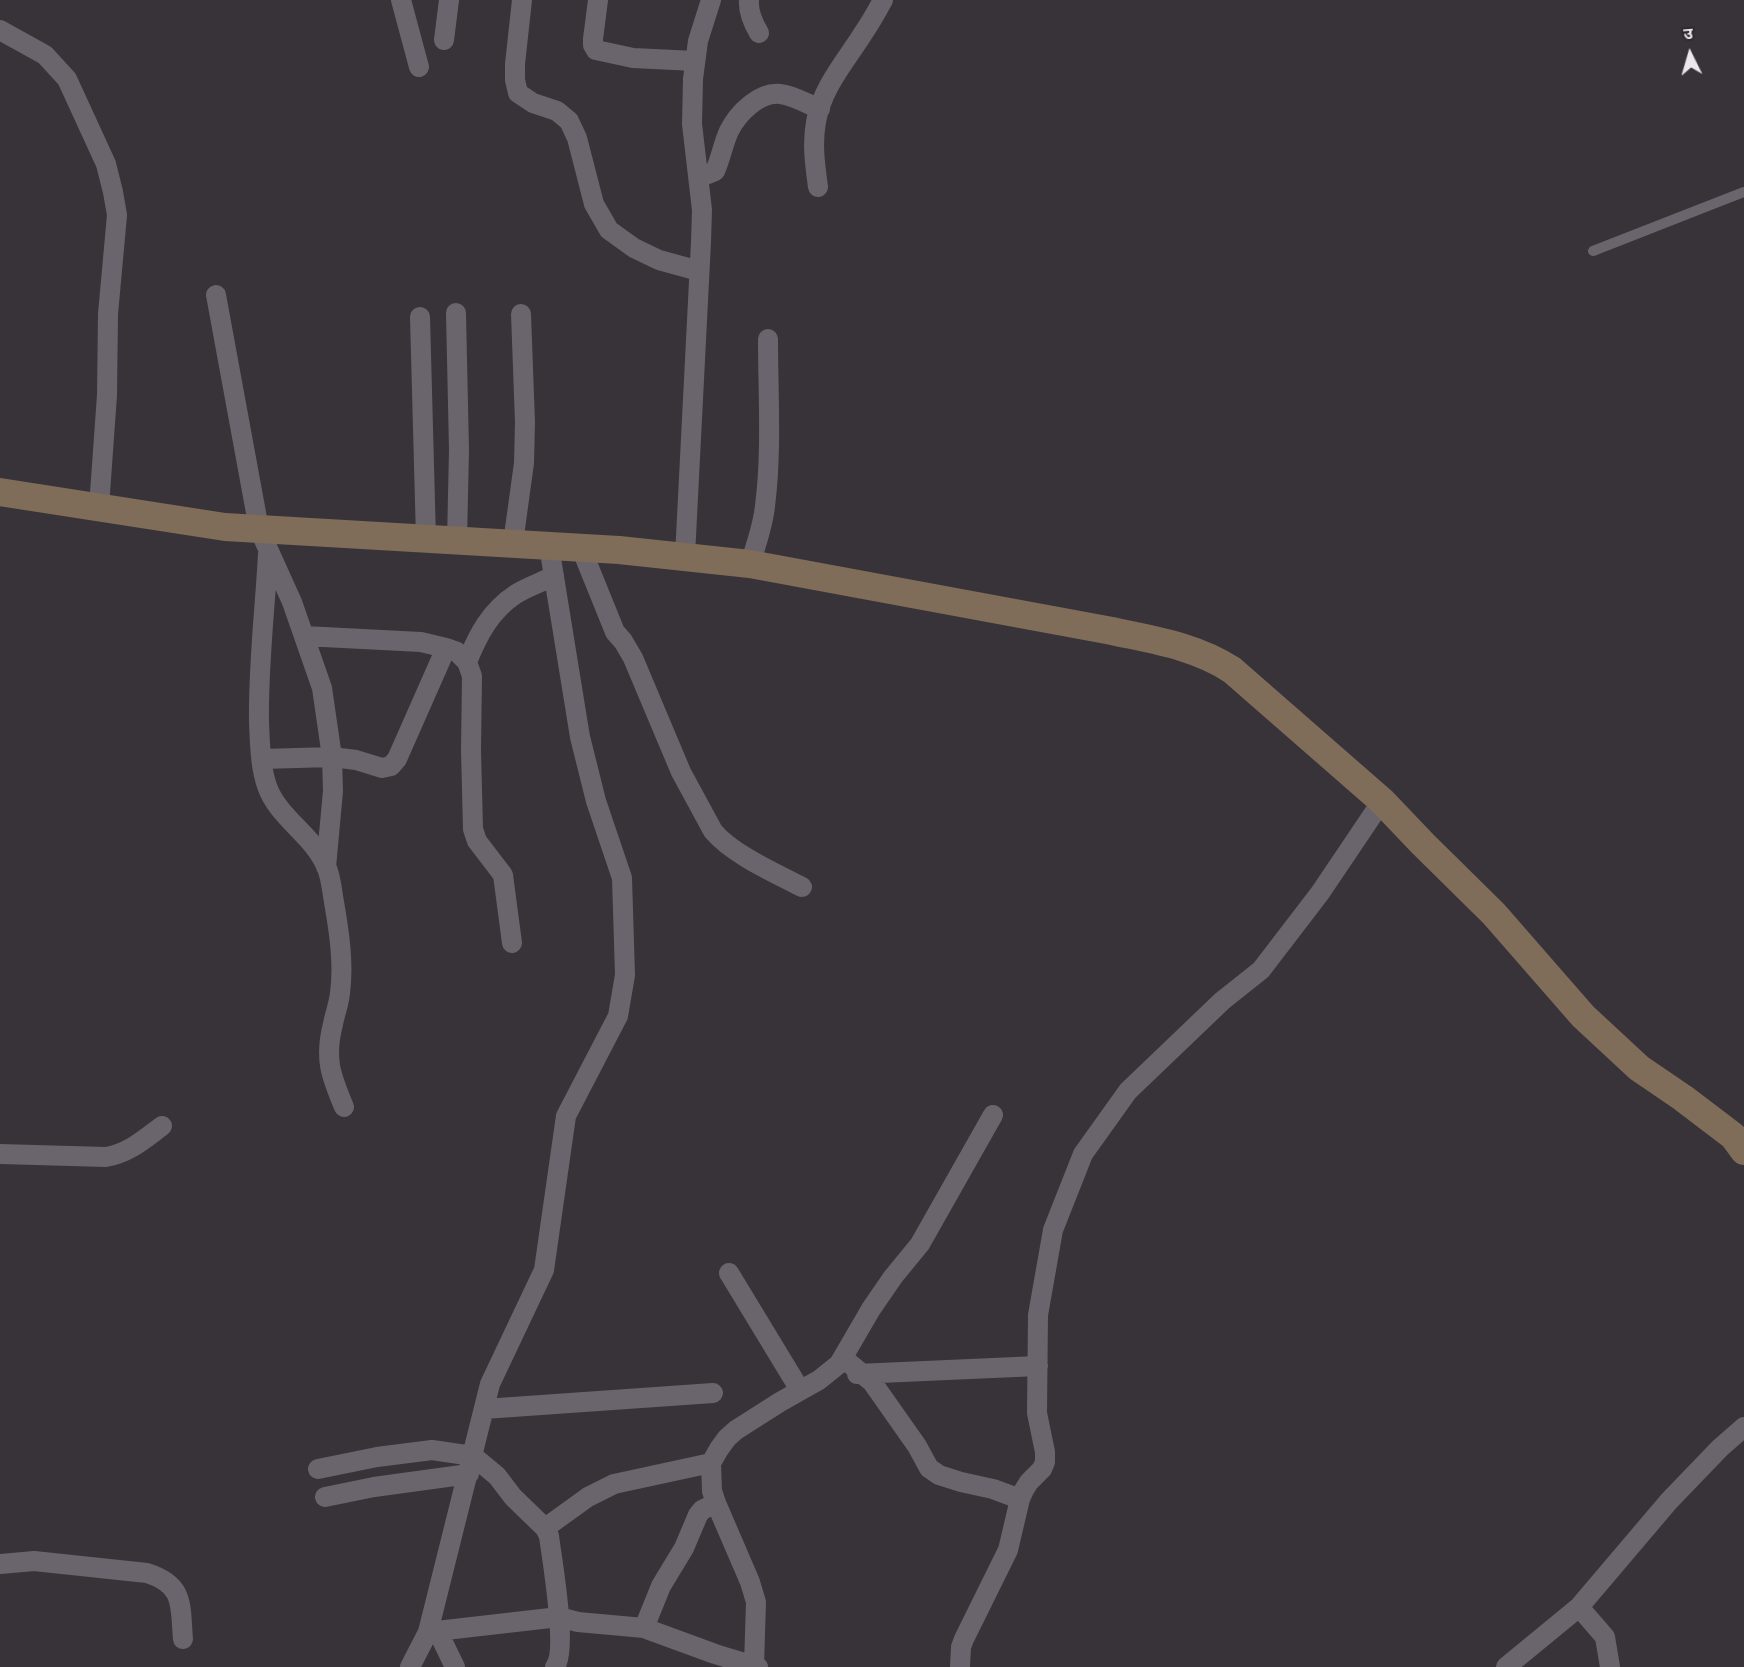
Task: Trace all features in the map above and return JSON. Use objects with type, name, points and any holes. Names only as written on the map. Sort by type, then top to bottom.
[{"type":"street","points":[[401,0],[418,67]]},
{"type":"street","points":[[444,40],[449,0]]},
{"type":"street","points":[[522,0],[515,64],[518,93],[533,103],[557,111],[569,121],[577,138],[594,204],[609,230],[634,248],[659,260],[699,271]]},
{"type":"street","points":[[598,0],[593,39],[596,50],[633,58],[695,61]]},
{"type":"street","points":[[685,556],[702,210],[692,124],[693,79],[698,41],[711,0]]},
{"type":"street","points":[[749,0],[748,6],[759,33]]},
{"type":"street","points":[[818,187],[813,156],[816,122],[824,94],[883,0]]},
{"type":"street","points":[[0,30],[45,55],[67,79],[106,164],[113,192],[117,215],[108,314],[107,395],[99,507]]},
{"type":"street","points":[[699,176],[715,171],[730,129],[750,105],[763,97],[772,94],[787,95],[820,109]]},
{"type":"street","points":[[216,295],[264,540],[259,685],[262,759],[267,785],[277,806],[313,847],[326,867]]},
{"type":"street","points":[[456,313],[459,450],[457,541]]},
{"type":"street","points":[[513,543],[524,463],[525,422],[521,314]]},
{"type":"street","points":[[420,317],[426,539]]},
{"type":"street","points":[[750,564],[765,506],[768,468],[768,339]]},
{"type":"street","points":[[0,492],[225,527],[264,540],[426,539],[513,543],[685,556],[750,564],[1112,631],[1171,644],[1203,654],[1232,670],[1382,801],[1494,914],[1583,1016],[1639,1068],[1683,1098],[1738,1144]]},
{"type":"street","points":[[264,540],[292,602],[322,688],[332,757],[333,791],[326,867],[334,901],[341,991],[329,1041],[329,1058],[331,1076],[344,1107]]},
{"type":"street","points":[[410,1667],[433,1632],[490,1384],[544,1270],[566,1116],[618,1016],[625,975],[622,878],[597,801],[580,737],[549,546]]},
{"type":"street","points":[[581,548],[615,632],[633,658],[681,772],[713,831],[720,839],[746,856],[802,887]]},
{"type":"street","points":[[467,662],[484,625],[498,609],[516,594],[554,576]]},
{"type":"street","points":[[304,636],[421,642],[457,652],[467,662],[472,676],[473,829],[477,841],[503,874],[512,943]]},
{"type":"street","points":[[262,759],[332,757],[356,760],[382,768],[391,766],[397,759],[446,648]]},
{"type":"street","points":[[960,1667],[961,1647],[964,1639],[1008,1550],[1020,1499],[1029,1482],[1042,1469],[1045,1462],[1037,1413],[1038,1315],[1053,1230],[1083,1154],[1128,1091],[1222,1001],[1262,970],[1320,893],[1382,801]]},
{"type":"street","points":[[433,1632],[559,1617],[578,1622],[644,1628],[715,1654],[756,1666],[756,1602],[712,1491],[711,1463],[727,1438],[736,1430],[837,1365],[871,1309],[920,1244],[993,1115]]},
{"type":"street","points":[[0,1154],[106,1157],[120,1155],[162,1126]]},
{"type":"street","points":[[729,1273],[800,1390]]},
{"type":"street","points":[[837,1365],[866,1375],[1038,1366]]},
{"type":"street","points":[[866,1375],[917,1446],[929,1468],[939,1475],[1020,1499]]},
{"type":"street","points":[[484,1409],[713,1393]]},
{"type":"street","points":[[1506,1667],[1579,1607],[1669,1501],[1720,1448],[1744,1427]]},
{"type":"street","points":[[318,1469],[377,1457],[432,1450],[497,1476],[513,1497],[545,1528],[549,1536],[561,1639],[558,1662],[555,1667]]},
{"type":"street","points":[[545,1528],[588,1497],[614,1484],[711,1463]]},
{"type":"street","points":[[325,1497],[471,1465]]},
{"type":"street","points":[[644,1628],[661,1586],[684,1548],[698,1515],[702,1510],[716,1503]]},
{"type":"street","points":[[0,1564],[34,1561],[157,1576],[174,1587],[178,1597],[183,1639]]},
{"type":"street","points":[[1579,1607],[1605,1637],[1610,1667]]},
{"type":"street","points":[[433,1632],[455,1667]]},
{"type":"lane","points":[[1593,251],[1744,192]]}]
